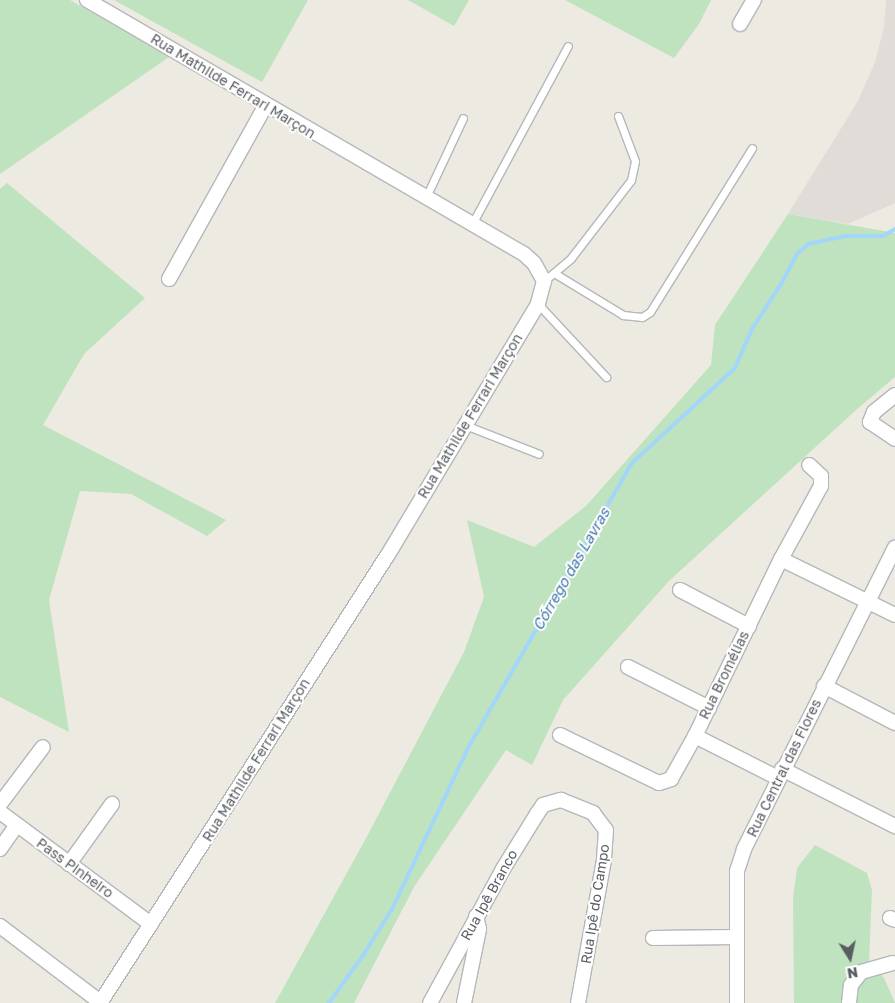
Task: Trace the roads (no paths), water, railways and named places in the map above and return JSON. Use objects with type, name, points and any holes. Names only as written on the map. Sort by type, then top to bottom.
[{"type":"street","name":"Rua Mathilde Ferrari Marçon","points":[[87,0],[266,106],[524,254],[549,277],[538,304],[387,556],[100,1003]]},
{"type":"street","points":[[740,24],[754,0]]},
{"type":"street","points":[[170,279],[266,106]]},
{"type":"street","points":[[895,394],[874,412],[870,422],[895,439]]},
{"type":"street","name":"Rua Bromélias","points":[[560,735],[659,783],[666,782],[675,774],[781,559],[820,486],[822,476],[809,465]]},
{"type":"street","name":"Rua Central das Flores","points":[[737,1003],[737,871],[744,849],[780,773],[895,548]]},
{"type":"street","points":[[781,559],[895,615]]},
{"type":"street","points":[[680,590],[748,626]]},
{"type":"street","points":[[628,666],[709,708]]},
{"type":"street","points":[[824,686],[895,723]]},
{"type":"street","points":[[695,736],[895,826]]},
{"type":"street","points":[[0,804],[43,747]]},
{"type":"street","name":"Rua Ipê Branco","points":[[430,1003],[476,916],[537,814],[543,806],[561,800]]},
{"type":"street","name":"Rua Ipê do Campo","points":[[561,800],[593,813],[606,830],[604,860],[578,1003]]},
{"type":"street","points":[[70,864],[112,804]]},
{"type":"street","name":"Pass Pinheiro","points":[[0,812],[151,924]]},
{"type":"street","points":[[0,849],[17,825]]},
{"type":"street","points":[[464,1003],[479,929],[476,916]]},
{"type":"street","points":[[0,926],[100,1003]]},
{"type":"street","points":[[653,938],[736,937]]},
{"type":"street","points":[[849,1003],[851,985],[861,972],[893,963]]},
{"type":"lane","points":[[472,224],[568,46]]},
{"type":"lane","points":[[618,116],[634,161],[631,180],[571,258],[549,277],[623,315],[642,317],[650,312],[752,148]]},
{"type":"lane","points":[[426,197],[463,118]]},
{"type":"lane","points":[[538,304],[606,377]]},
{"type":"lane","points":[[465,425],[539,454]]},
{"type":"waterway","name":"Córrego das Lavras","points":[[329,1003],[364,954],[392,909],[468,748],[631,464],[735,368],[752,329],[781,284],[797,254],[808,244],[847,236],[883,236],[895,229]]}]
